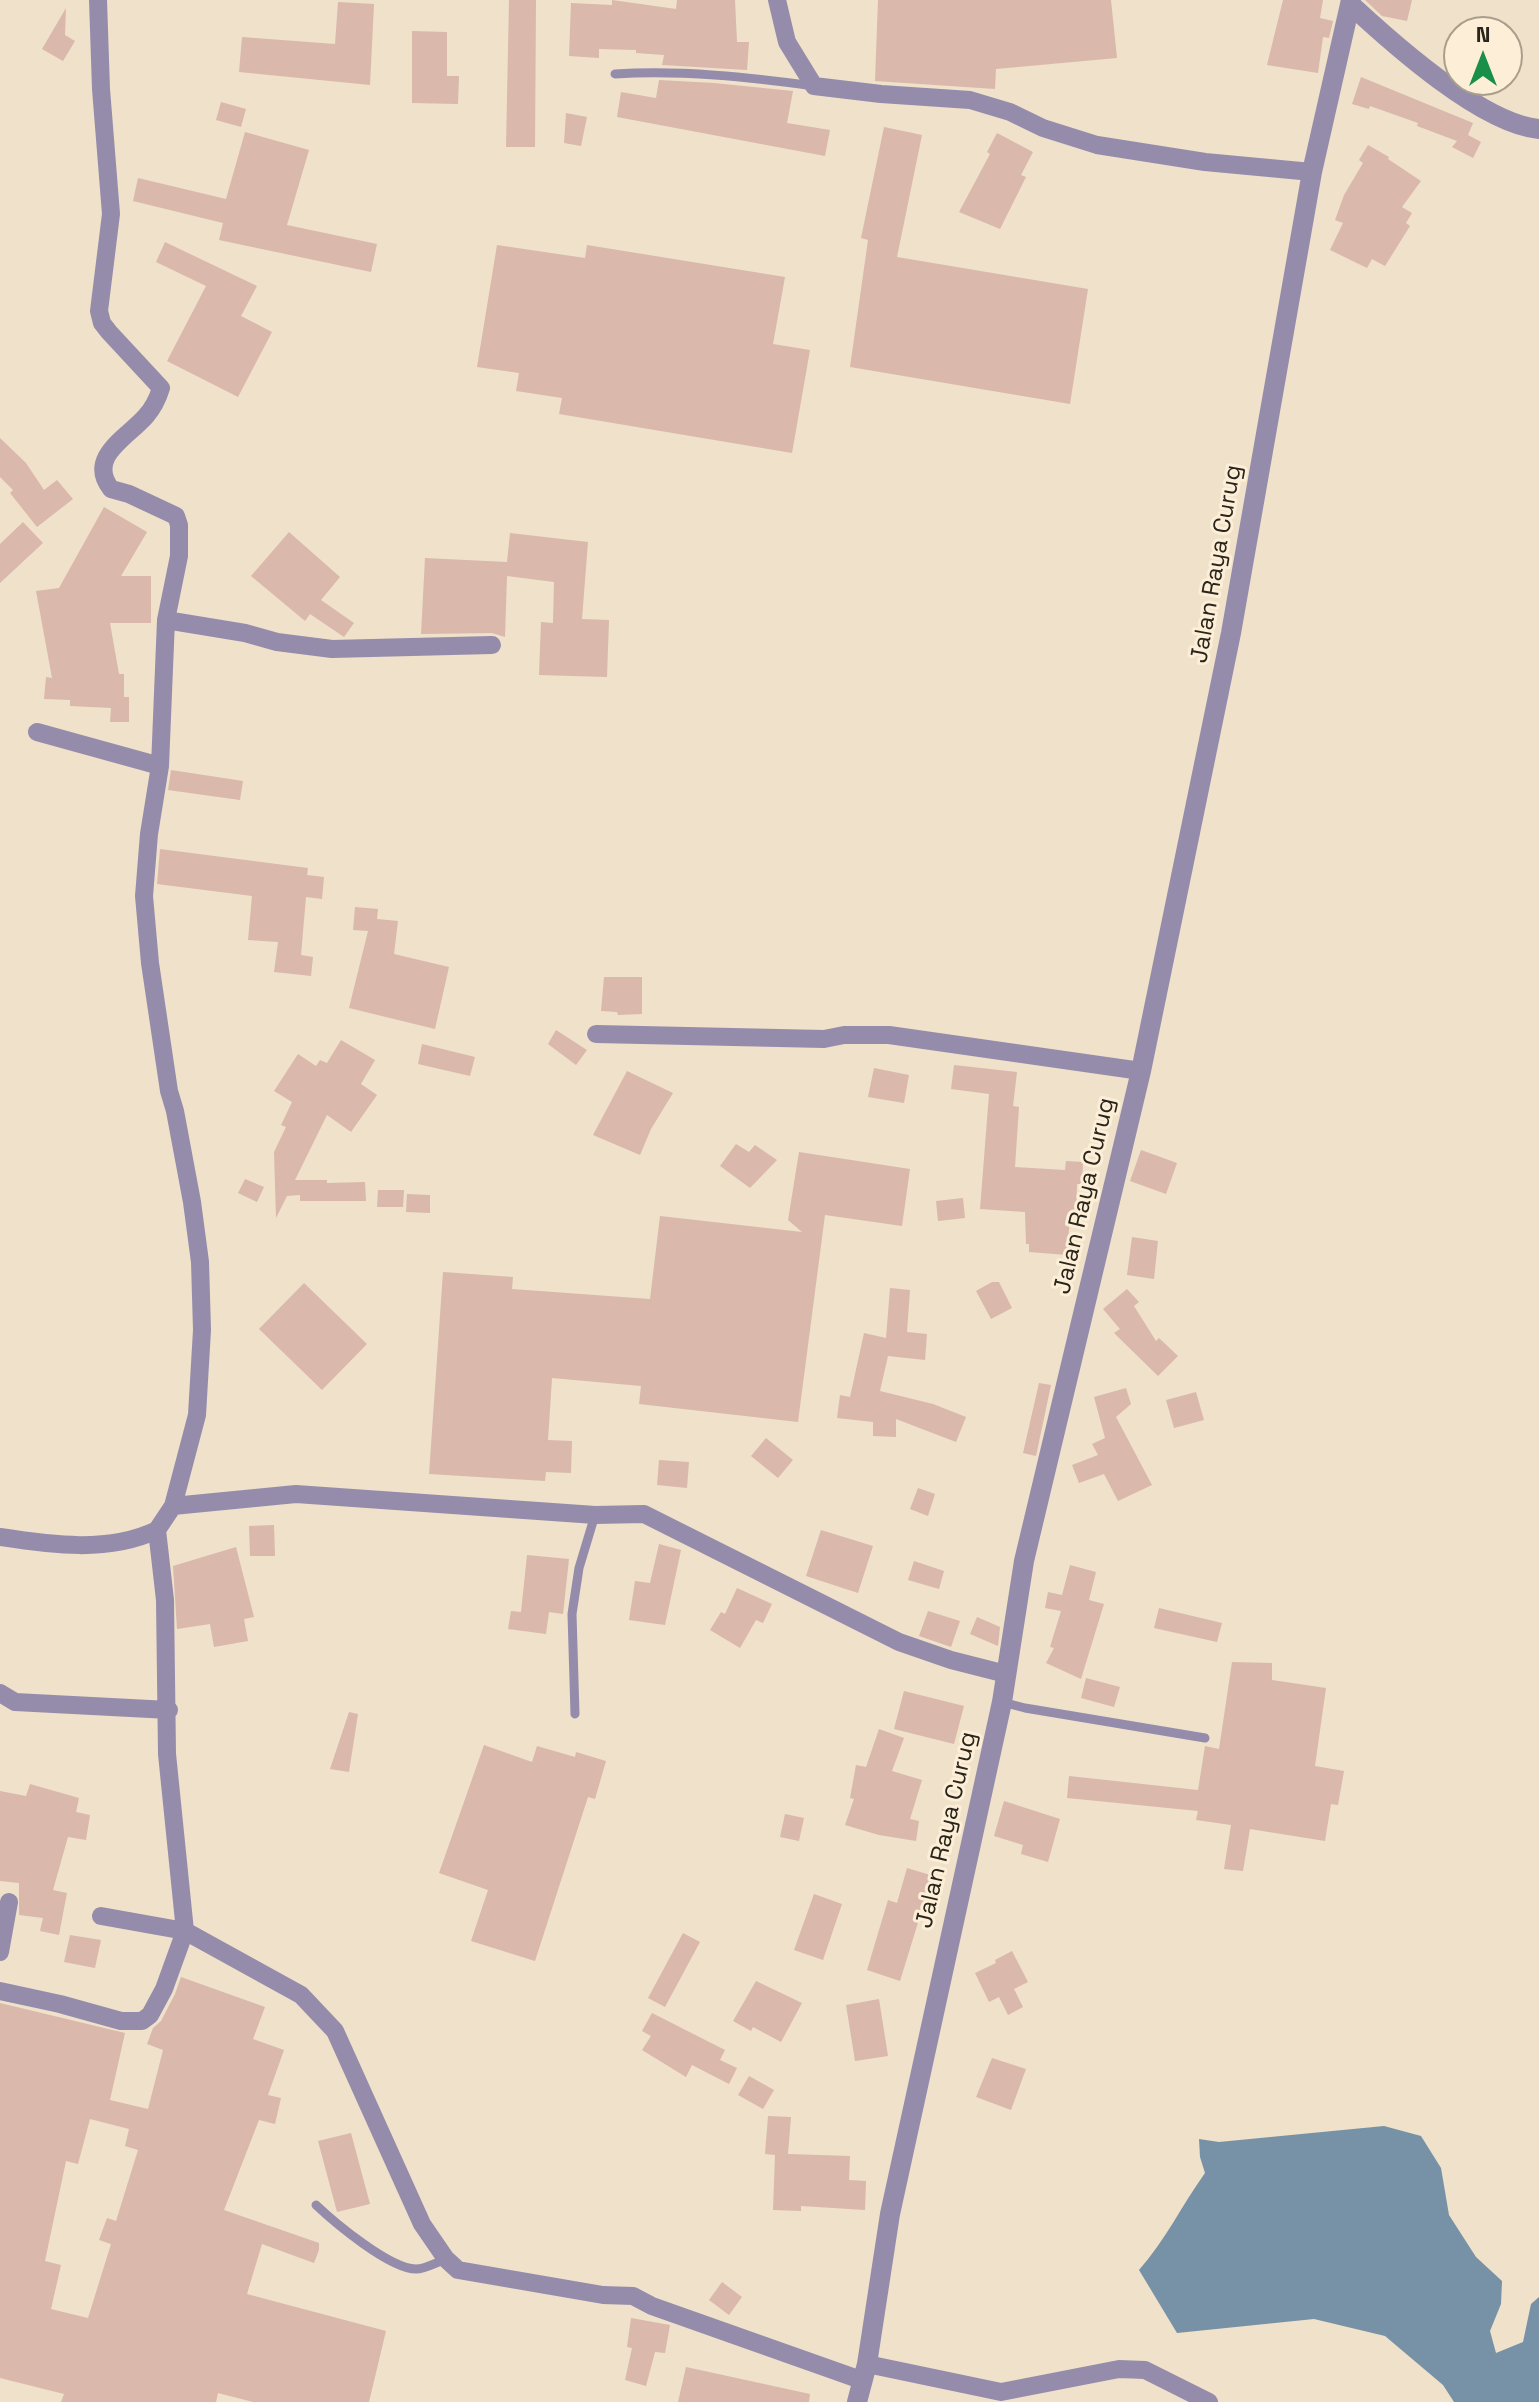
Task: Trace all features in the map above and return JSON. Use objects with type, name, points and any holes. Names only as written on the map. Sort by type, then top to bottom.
[{"type":"street","points":[[0,1537],[34,1543],[116,1544],[157,1530],[173,1506],[197,1415],[201,1317],[198,1247],[167,1077],[150,963],[144,896],[149,834],[160,766],[166,620],[179,556],[179,525],[176,516],[111,489],[103,476],[112,445],[145,418],[161,388],[109,332],[102,323],[99,311],[111,214],[101,89],[98,0]]},
{"type":"street","points":[[777,0],[787,42],[814,86],[970,100],[1097,145],[1205,162],[1312,172]]},
{"type":"street","points":[[1351,2],[1391,42],[1451,86],[1518,125],[1539,129]]},
{"type":"street","name":"Jalan Raya Curug","points":[[857,2402],[890,2214],[1002,1702],[1024,1561],[1141,1071],[1231,633],[1312,172],[1351,2]]},
{"type":"street","points":[[166,620],[245,633],[277,642],[332,649],[492,645]]},
{"type":"street","points":[[37,732],[160,766]]},
{"type":"street","points":[[596,1034],[824,1039],[844,1035],[889,1035],[1141,1071]]},
{"type":"street","points":[[173,1506],[296,1494],[595,1515],[644,1514],[899,1642],[1006,1674]]},
{"type":"street","points":[[0,1991],[121,2021],[142,2021],[150,2015],[164,1989],[185,1931],[167,1754],[169,1710],[165,1600],[157,1530]]},
{"type":"street","points":[[0,1693],[15,1702],[169,1710]]},
{"type":"street","points":[[0,1952],[9,1902]]},
{"type":"street","points":[[101,1916],[185,1931],[301,1995],[335,2031],[422,2224],[446,2259],[458,2270],[603,2295],[633,2296],[652,2306],[864,2372],[1001,2392],[1119,2369],[1145,2370],[1209,2402]]},
{"type":"lane","points":[[615,74],[653,72],[763,79],[814,86]]},
{"type":"lane","points":[[575,1714],[572,1614],[579,1568],[595,1515]]},
{"type":"lane","points":[[1002,1702],[1205,1738]]},
{"type":"lane","points":[[316,2205],[342,2229],[373,2250],[407,2267],[422,2268],[446,2259]]},
{"type":"water","points":[[1384,2126],[1421,2136],[1441,2168],[1449,2215],[1476,2257],[1502,2281],[1501,2304],[1490,2331],[1496,2353],[1523,2342],[1531,2304],[1539,2297],[1539,2402],[1454,2402],[1443,2385],[1385,2336],[1314,2319],[1177,2333],[1139,2270],[1205,2173],[1199,2139],[1219,2142]]},
{"type":"building","points":[[509,0],[536,0],[535,147],[506,147]]},
{"type":"building","points":[[612,0],[676,9],[677,0],[735,0],[737,42],[749,42],[747,70],[662,65],[664,55],[636,53],[636,50],[599,49],[599,58],[569,56],[571,3],[612,5]]},
{"type":"building","points":[[878,0],[1111,0],[1117,58],[996,69],[995,89],[875,81]]},
{"type":"building","points":[[1283,0],[1323,0],[1320,18],[1333,21],[1329,38],[1323,37],[1318,73],[1267,65]]},
{"type":"building","points":[[1365,0],[1412,0],[1407,21],[1382,16]]},
{"type":"building","points":[[338,2],[374,4],[370,85],[239,72],[242,37],[335,44]]},
{"type":"building","points":[[66,8],[65,35],[75,41],[63,61],[42,49]]},
{"type":"building","points":[[412,31],[447,32],[447,76],[459,76],[458,104],[412,103]]},
{"type":"building","points":[[1361,77],[1473,123],[1468,135],[1481,142],[1473,158],[1452,147],[1457,141],[1417,126],[1418,123],[1370,106],[1369,109],[1352,104]]},
{"type":"building","points":[[659,80],[793,91],[787,123],[830,130],[825,156],[617,117],[621,92],[656,98]]},
{"type":"building","points":[[221,102],[246,109],[241,127],[216,120]]},
{"type":"building","points":[[566,113],[587,117],[581,146],[564,143]]},
{"type":"building","points":[[884,127],[922,135],[897,257],[1088,289],[1070,404],[850,367],[868,240],[861,238]]},
{"type":"building","points":[[245,132],[309,150],[287,225],[377,244],[371,272],[219,240],[223,223],[133,201],[138,178],[226,199]]},
{"type":"building","points":[[997,133],[1033,152],[1021,175],[1026,177],[1000,229],[959,212],[990,154],[987,152]]},
{"type":"building","points":[[1368,145],[1421,181],[1402,207],[1412,213],[1406,223],[1410,226],[1385,266],[1372,259],[1367,268],[1330,250],[1343,223],[1335,220],[1344,195],[1363,163],[1359,160]]},
{"type":"building","points":[[165,242],[257,286],[241,316],[272,332],[238,397],[167,361],[206,286],[156,262]]},
{"type":"building","points":[[497,245],[585,258],[587,245],[785,277],[773,344],[810,350],[792,453],[559,414],[562,398],[516,391],[519,373],[477,367]]},
{"type":"building","points":[[0,438],[26,463],[44,490],[57,480],[73,499],[37,527],[10,493],[13,490],[0,477]]},
{"type":"building","points":[[104,507],[147,532],[121,576],[151,576],[151,623],[110,623],[119,674],[124,674],[124,697],[129,697],[129,722],[110,722],[111,708],[70,706],[70,700],[44,699],[46,677],[52,678],[36,591],[59,588]]},
{"type":"building","points":[[23,522],[43,543],[0,583],[0,544]]},
{"type":"building","points":[[289,532],[340,577],[321,600],[354,623],[344,637],[310,614],[305,621],[251,576]]},
{"type":"building","points":[[510,533],[588,542],[582,619],[609,620],[607,677],[539,675],[541,622],[553,623],[554,582],[507,576],[505,637],[492,633],[421,634],[425,558],[507,562]]},
{"type":"building","points":[[171,770],[243,781],[240,800],[168,790]]},
{"type":"building","points":[[160,849],[308,868],[307,875],[324,877],[322,899],[306,897],[301,955],[313,957],[311,976],[274,972],[278,942],[248,940],[252,896],[157,884]]},
{"type":"building","points":[[355,907],[378,909],[377,919],[398,921],[394,954],[449,967],[435,1029],[349,1008],[368,931],[353,930]]},
{"type":"building","points":[[604,977],[642,977],[642,1014],[618,1015],[617,1012],[601,1011]]},
{"type":"building","points":[[556,1030],[587,1050],[576,1065],[548,1044]]},
{"type":"building","points":[[341,1040],[375,1060],[361,1084],[377,1095],[351,1132],[327,1115],[295,1180],[365,1182],[366,1201],[300,1201],[300,1195],[287,1196],[276,1218],[274,1152],[286,1127],[281,1125],[292,1102],[274,1091],[298,1054],[316,1066],[320,1060],[327,1063]]},
{"type":"building","points":[[422,1044],[475,1057],[470,1076],[418,1064]]},
{"type":"building","points":[[954,1065],[1017,1072],[1013,1106],[1019,1107],[1015,1167],[1065,1170],[1066,1161],[1083,1162],[1082,1184],[1077,1184],[1076,1216],[1070,1216],[1067,1255],[1029,1252],[1025,1212],[980,1209],[989,1094],[951,1089]]},
{"type":"building","points":[[874,1068],[909,1075],[904,1103],[868,1097]]},
{"type":"building","points":[[627,1071],[673,1093],[651,1129],[640,1155],[593,1135]]},
{"type":"building","points":[[736,1144],[749,1152],[755,1145],[777,1160],[750,1188],[720,1166]]},
{"type":"building","points":[[1141,1150],[1177,1163],[1166,1194],[1130,1181]]},
{"type":"building","points":[[799,1152],[910,1169],[902,1226],[825,1215],[798,1422],[639,1404],[641,1386],[552,1378],[548,1440],[572,1441],[571,1473],[546,1472],[545,1481],[429,1474],[443,1272],[513,1277],[512,1289],[650,1299],[660,1216],[802,1232],[788,1220]]},
{"type":"building","points":[[245,1179],[264,1187],[257,1202],[238,1193]]},
{"type":"building","points":[[378,1190],[404,1190],[403,1207],[377,1207]]},
{"type":"building","points":[[407,1194],[430,1195],[430,1213],[406,1212]]},
{"type":"building","points":[[963,1198],[965,1218],[938,1221],[936,1201]]},
{"type":"building","points":[[1132,1237],[1158,1241],[1154,1279],[1127,1275]]},
{"type":"building","points":[[992,1282],[999,1282],[1012,1308],[991,1319],[976,1291]]},
{"type":"building","points":[[304,1283],[367,1344],[322,1390],[259,1329]]},
{"type":"building","points":[[890,1288],[910,1290],[907,1332],[927,1334],[925,1360],[888,1356],[880,1391],[933,1404],[966,1417],[956,1442],[896,1419],[896,1437],[873,1436],[873,1422],[837,1418],[840,1395],[850,1397],[864,1333],[886,1338]]},
{"type":"building","points":[[1127,1289],[1139,1302],[1134,1306],[1156,1341],[1159,1338],[1178,1356],[1158,1376],[1114,1333],[1120,1329],[1103,1309]]},
{"type":"building","points":[[1039,1383],[1051,1385],[1036,1456],[1023,1453]]},
{"type":"building","points":[[1126,1388],[1131,1404],[1116,1417],[1152,1485],[1118,1501],[1104,1474],[1079,1483],[1072,1465],[1098,1455],[1092,1444],[1105,1438],[1094,1397]]},
{"type":"building","points":[[1196,1392],[1204,1420],[1174,1428],[1166,1400]]},
{"type":"building","points":[[766,1438],[793,1460],[778,1478],[751,1456]]},
{"type":"building","points":[[659,1460],[689,1462],[687,1488],[657,1485]]},
{"type":"building","points":[[918,1488],[935,1494],[928,1516],[910,1509]]},
{"type":"building","points":[[274,1525],[275,1556],[250,1556],[249,1526]]},
{"type":"building","points":[[821,1530],[873,1546],[858,1593],[806,1576]]},
{"type":"building","points":[[659,1544],[681,1550],[665,1625],[629,1620],[635,1581],[650,1583]]},
{"type":"building","points":[[236,1547],[254,1617],[244,1619],[248,1641],[214,1647],[210,1624],[177,1629],[173,1566]]},
{"type":"building","points":[[527,1555],[569,1559],[563,1614],[549,1612],[546,1634],[508,1629],[511,1611],[521,1612]]},
{"type":"building","points":[[914,1561],[944,1571],[939,1589],[908,1580]]},
{"type":"building","points":[[1070,1565],[1096,1572],[1089,1600],[1104,1604],[1081,1679],[1046,1663],[1054,1648],[1050,1647],[1061,1611],[1045,1608],[1048,1592],[1062,1595]]},
{"type":"building","points":[[737,1588],[772,1604],[763,1623],[756,1620],[740,1648],[710,1630],[721,1612],[725,1614]]},
{"type":"building","points":[[1159,1608],[1222,1623],[1217,1642],[1154,1628]]},
{"type":"building","points":[[928,1611],[960,1621],[951,1647],[919,1636]]},
{"type":"building","points":[[977,1617],[1000,1627],[998,1646],[970,1634]]},
{"type":"building","points":[[1232,1662],[1272,1663],[1272,1680],[1326,1688],[1315,1766],[1344,1771],[1338,1805],[1331,1804],[1325,1841],[1250,1829],[1243,1871],[1224,1869],[1231,1825],[1196,1820],[1198,1811],[1067,1798],[1069,1776],[1198,1790],[1205,1746],[1219,1749]]},
{"type":"building","points":[[1086,1678],[1120,1687],[1114,1707],[1081,1698]]},
{"type":"building","points":[[904,1691],[964,1706],[954,1744],[894,1729]]},
{"type":"building","points":[[349,1712],[358,1714],[349,1772],[330,1769]]},
{"type":"building","points":[[879,1729],[904,1738],[892,1771],[922,1780],[910,1819],[919,1821],[916,1841],[845,1825],[854,1799],[850,1798],[856,1765],[866,1767]]},
{"type":"building","points":[[484,1745],[532,1762],[537,1746],[575,1757],[576,1752],[606,1761],[595,1799],[588,1797],[535,1961],[471,1941],[488,1890],[439,1873]]},
{"type":"building","points":[[30,1784],[79,1798],[76,1812],[90,1815],[86,1840],[68,1837],[53,1890],[67,1893],[59,1935],[40,1931],[43,1918],[19,1915],[19,1883],[0,1881],[0,1791],[26,1796]]},
{"type":"building","points":[[1004,1801],[1060,1819],[1048,1862],[1021,1854],[1023,1845],[994,1836]]},
{"type":"building","points":[[785,1814],[804,1818],[799,1841],[780,1837]]},
{"type":"building","points":[[907,1868],[937,1877],[930,1901],[925,1900],[900,1981],[867,1970],[888,1900],[897,1903]]},
{"type":"building","points":[[814,1894],[842,1904],[823,1960],[794,1950]]},
{"type":"building","points":[[683,1933],[700,1942],[665,2007],[648,1998]]},
{"type":"building","points":[[70,1935],[101,1940],[95,1968],[64,1962]]},
{"type":"building","points":[[1012,1951],[1028,1982],[1014,1989],[1023,2007],[1008,2015],[999,1997],[989,2002],[975,1973]]},
{"type":"building","points":[[181,1977],[265,2007],[253,2039],[284,2050],[268,2095],[281,2098],[275,2124],[259,2120],[224,2210],[319,2243],[314,2263],[262,2244],[247,2294],[386,2331],[369,2402],[253,2402],[218,2393],[216,2402],[61,2402],[64,2394],[0,2378],[0,2003],[125,2033],[110,2100],[148,2109],[163,2050],[147,2044],[153,2028],[161,2021]],"holes":[[[90,2119],[129,2129],[125,2146],[138,2150],[116,2221],[107,2218],[99,2240],[111,2244],[88,2318],[51,2309],[61,2265],[45,2261],[66,2161],[78,2164]]]},
{"type":"building","points":[[756,1981],[802,2003],[781,2042],[753,2027],[751,2031],[733,2021]]},
{"type":"building","points":[[879,1999],[888,2056],[855,2061],[846,2005]]},
{"type":"building","points":[[652,2013],[725,2050],[720,2060],[737,2068],[729,2084],[692,2065],[686,2077],[642,2050],[651,2036],[642,2031]]},
{"type":"building","points":[[992,2058],[1026,2069],[1011,2110],[976,2097]]},
{"type":"building","points":[[749,2076],[774,2090],[763,2109],[738,2095]]},
{"type":"building","points":[[768,2116],[791,2117],[788,2154],[850,2156],[849,2180],[866,2181],[865,2210],[801,2206],[801,2211],[773,2210],[775,2155],[765,2154]]},
{"type":"building","points":[[351,2133],[370,2204],[337,2212],[318,2141]]},
{"type":"building","points":[[722,2282],[742,2297],[729,2315],[709,2300]]},
{"type":"building","points":[[631,2318],[670,2325],[665,2353],[655,2352],[646,2386],[625,2380],[632,2348],[627,2347]]},
{"type":"building","points":[[686,2367],[810,2394],[809,2402],[678,2402]]}]
